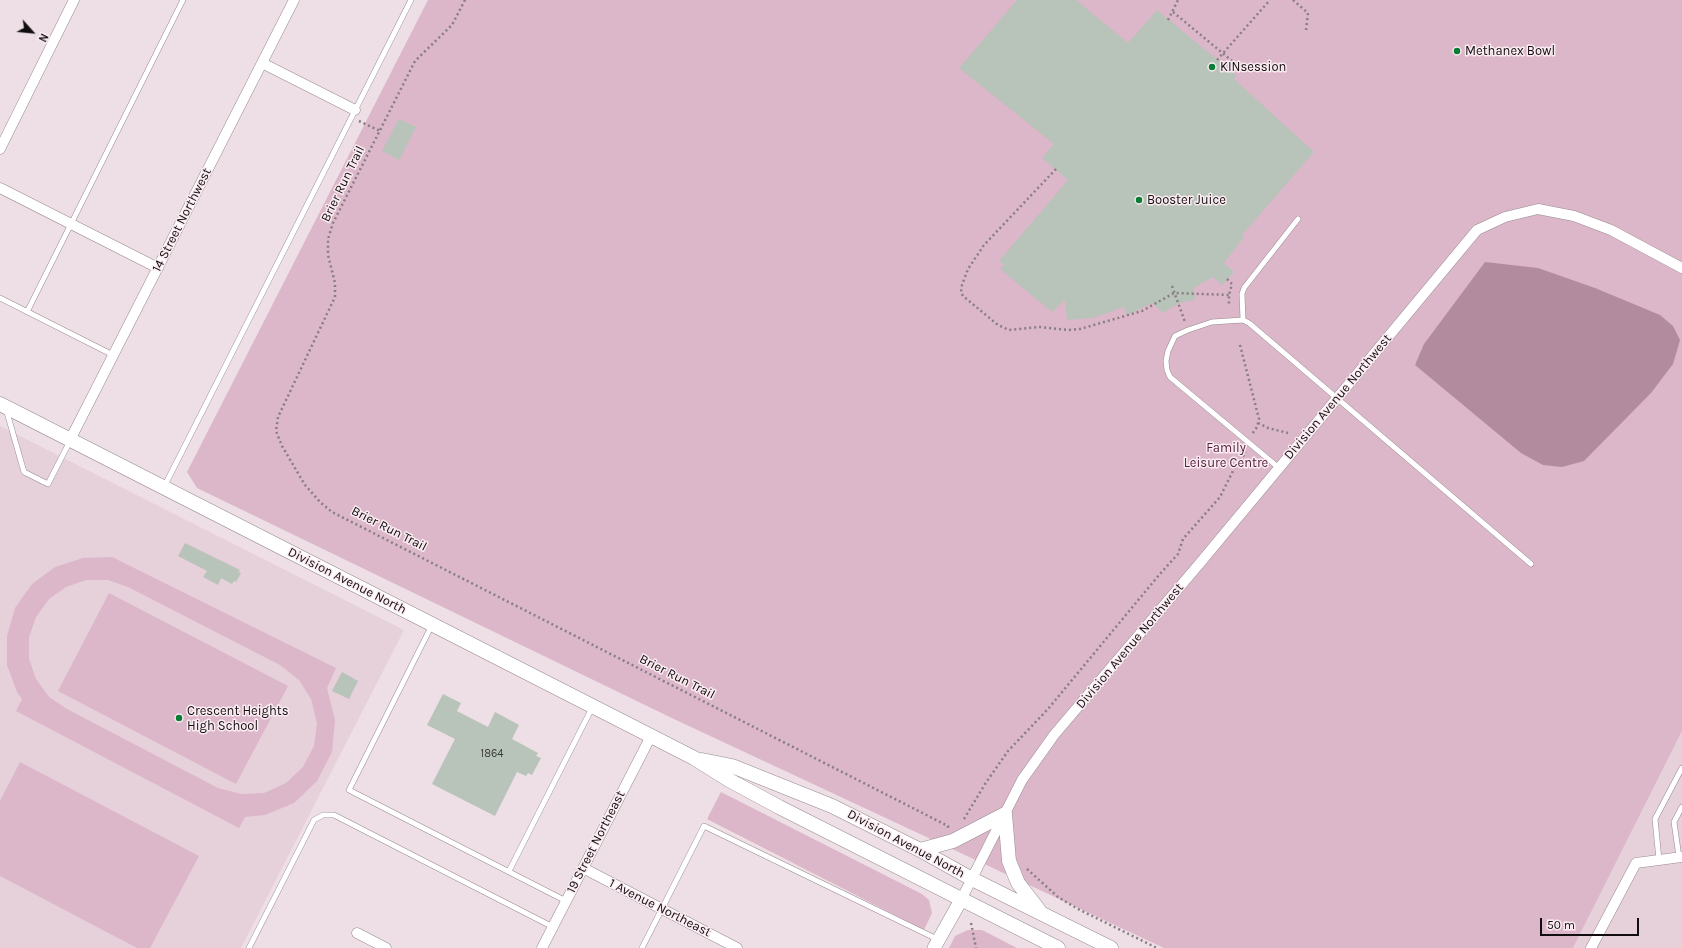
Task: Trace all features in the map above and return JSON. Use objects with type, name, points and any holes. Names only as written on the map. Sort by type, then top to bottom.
[{"type":"main road","name":"Division Avenue North","points":[[2,405],[593,706],[694,758],[729,780],[779,807],[1058,948]]},
{"type":"main road","name":"Division Avenue North","points":[[694,758],[732,766],[832,806],[920,850],[972,879],[1111,948]]},
{"type":"main road","points":[[920,850],[953,841],[1005,814],[1009,861],[1012,870],[1018,883],[1042,914]]},
{"type":"street","points":[[0,148],[74,0]]},
{"type":"street","name":"14 Street Northwest","points":[[70,440],[294,0]]},
{"type":"street","points":[[262,63],[353,114]]},
{"type":"street","points":[[0,188],[70,225],[158,268]]},
{"type":"street","name":"Division Avenue Northwest","points":[[961,900],[1022,780],[1054,735],[1477,230],[1505,217],[1538,209],[1574,216],[1611,230],[1682,268]]},
{"type":"street","name":"19 Street Northeast","points":[[542,948],[651,736]]},
{"type":"street","points":[[1591,948],[1636,863],[1681,857]]},
{"type":"street","name":"1 Avenue Northeast","points":[[583,868],[736,948]]},
{"type":"street","points":[[937,944],[961,900]]},
{"type":"street","points":[[357,933],[386,948]]},
{"type":"lane","points":[[27,312],[183,0]]},
{"type":"lane","points":[[164,488],[411,0]]},
{"type":"lane","points":[[1243,320],[1242,294],[1244,288],[1298,219]]},
{"type":"lane","points":[[0,298],[113,355]]},
{"type":"lane","points":[[1279,468],[1170,377],[1167,370],[1166,361],[1168,351],[1175,336],[1212,322],[1243,320],[1249,323],[1531,564]]},
{"type":"lane","points":[[2,405],[24,472],[48,484],[70,440]]},
{"type":"lane","points":[[433,625],[349,790],[566,901]]},
{"type":"lane","points":[[509,871],[593,706]]},
{"type":"lane","points":[[1659,860],[1655,819],[1682,768]]},
{"type":"lane","points":[[1681,857],[1674,822],[1682,807]]},
{"type":"lane","points":[[248,948],[314,820],[323,815],[334,815],[553,927]]},
{"type":"lane","points":[[642,948],[704,826],[937,944]]},
{"type":"path","name":"Brier Run Trail","points":[[465,0],[452,25],[414,61],[380,132],[333,223],[328,239],[328,255],[335,283],[335,297],[278,417],[276,431],[282,446],[305,485],[320,502],[332,512],[948,826],[949,830],[953,828]]},
{"type":"path","points":[[1168,20],[1178,0]]},
{"type":"path","points":[[1217,60],[1270,0]]},
{"type":"path","points":[[1293,0],[1308,13],[1306,30]]},
{"type":"path","points":[[1173,12],[1243,70],[1276,67]]},
{"type":"path","points":[[353,114],[380,132]]},
{"type":"path","points":[[1056,169],[984,245],[968,269],[962,285],[961,292],[963,296],[998,326],[1009,330],[1040,327],[1069,330],[1094,326],[1126,316],[1153,306],[1174,293],[1230,295]]},
{"type":"path","points":[[1227,279],[1232,284],[1229,306]]},
{"type":"path","points":[[1172,286],[1188,330]]},
{"type":"path","points":[[1240,345],[1259,419],[1252,434]]},
{"type":"path","points":[[1258,423],[1268,428],[1288,433]]},
{"type":"path","points":[[962,823],[985,784],[1008,751],[1048,709],[1159,574],[1178,554],[1183,539],[1220,497],[1235,467],[1246,452]]},
{"type":"path","points":[[1023,868],[1030,871],[1058,897],[1076,908],[1157,948]]},
{"type":"path","points":[[971,923],[976,948]]},
{"type":"shaded area","points":[[1485,262],[1538,268],[1595,288],[1660,315],[1673,326],[1680,340],[1673,364],[1651,393],[1584,461],[1562,467],[1543,465],[1521,453],[1415,365],[1424,344]]},
{"type":"shaded area","name":"Crescent Heights High School","points":[[0,426],[404,630],[241,948],[0,948]]},
{"type":"shaded area","points":[[1682,731],[1682,948],[1573,948]]},
{"type":"green space","name":"Family Leisure Centre","points":[[428,0],[1682,0],[1682,731],[1573,948],[1164,948],[676,720],[197,488],[187,472]]},
{"type":"green space","points":[[112,557],[336,668],[327,688],[335,720],[332,752],[317,781],[294,803],[265,815],[245,817],[239,828],[16,711],[22,699],[17,692],[7,665],[7,636],[15,608],[32,584],[55,567],[83,558]],"holes":[[[86,580],[108,580],[128,587],[280,665],[299,680],[311,699],[317,723],[314,746],[303,767],[286,783],[264,793],[241,794],[218,788],[67,709],[49,697],[36,679],[29,659],[29,637],[36,617],[49,599],[66,587]]]},
{"type":"green space","points":[[109,593],[288,686],[236,784],[58,691]]},
{"type":"green space","points":[[20,762],[199,856],[150,948],[137,948],[0,876],[0,801]]},
{"type":"green space","points":[[721,792],[922,894],[929,900],[932,913],[924,930],[707,819]]},
{"type":"green space","points":[[968,930],[982,930],[1017,948],[949,948],[955,936]]},
{"type":"building","points":[[1017,0],[1076,0],[1128,43],[1157,10],[1237,76],[1234,79],[1314,152],[1242,235],[1244,237],[1224,263],[1234,272],[1222,285],[1213,277],[1194,288],[1195,300],[1183,302],[1163,313],[1152,303],[1127,315],[1124,307],[1093,318],[1067,320],[1065,300],[1052,312],[1000,269],[1004,265],[999,261],[1068,180],[1042,158],[1054,144],[959,68]]},
{"type":"building","points":[[399,119],[416,127],[399,160],[382,151]]},
{"type":"building","points":[[185,543],[240,570],[238,572],[241,573],[236,582],[234,581],[232,584],[221,578],[218,585],[203,577],[207,571],[178,556]]},
{"type":"building","points":[[342,672],[358,681],[349,699],[332,691]]},
{"type":"building","points":[[443,694],[461,703],[457,711],[488,727],[495,712],[519,725],[512,739],[538,753],[536,756],[541,758],[532,775],[528,773],[526,776],[517,772],[495,816],[432,784],[455,739],[427,725]]},
{"type":"place","name":"Methanex Bowl","points":[[1457,51]]},
{"type":"place","name":"KINsession","points":[[1212,67]]},
{"type":"place","name":"Booster Juice","points":[[1139,200]]},
{"type":"place","name":"Crescent Heights High School","points":[[179,718]]}]
